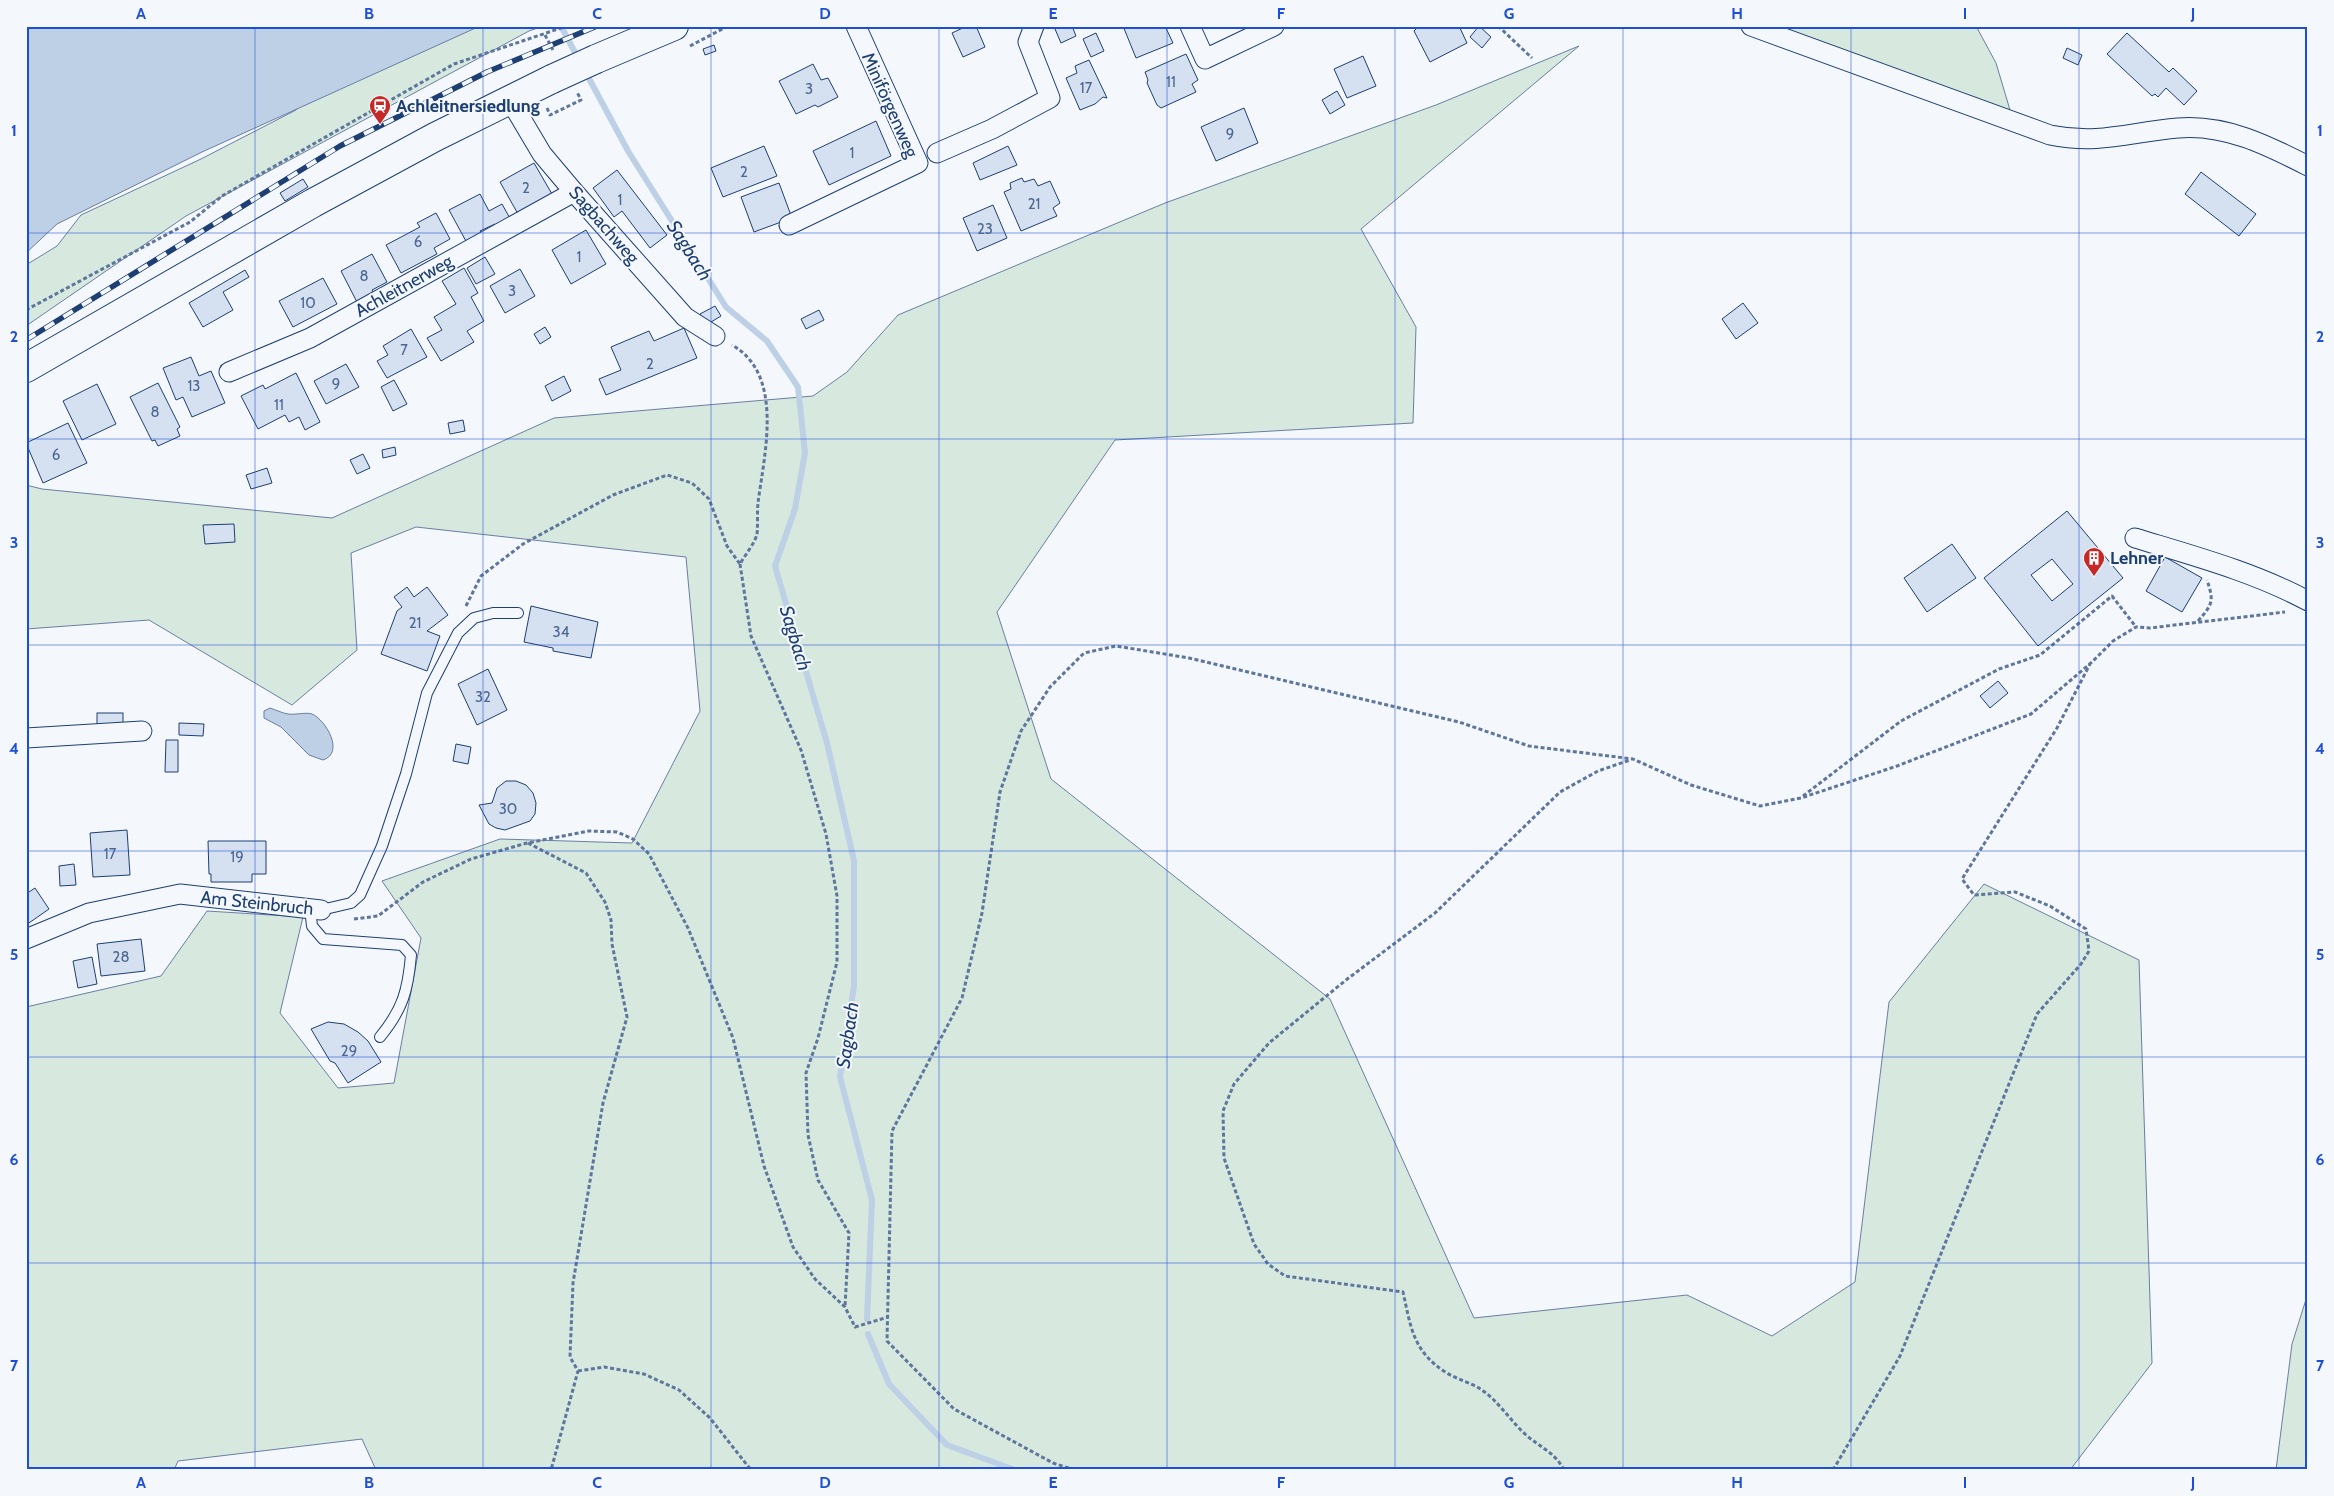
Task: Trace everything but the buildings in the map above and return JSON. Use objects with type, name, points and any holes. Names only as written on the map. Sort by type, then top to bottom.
[{"type":"main road","points":[[26,368],[313,203],[435,137],[552,79],[596,60],[681,36]]},
{"type":"street","name":"Miniförgenweg","points":[[789,225],[918,163],[856,26]]},
{"type":"street","points":[[937,153],[992,129],[1050,98],[1028,42],[1034,26]]},
{"type":"street","points":[[1190,26],[1205,59],[1274,26]]},
{"type":"street","points":[[1752,26],[2050,135],[2090,140],[2178,128],[2216,129],[2259,142],[2308,166]]},
{"type":"street","name":"Sagbachweg","points":[[510,100],[542,154],[574,192],[685,317],[715,336]]},
{"type":"street","name":"Achleitnerweg","points":[[229,372],[310,338],[574,192]]},
{"type":"street","points":[[2135,538],[2261,579],[2308,601]]},
{"type":"street","points":[[26,738],[142,731]]},
{"type":"street","name":"Am Steinbruch","points":[[26,939],[89,913],[180,894],[315,909]]},
{"type":"lane","points":[[458,633],[474,618],[493,613],[518,613]]},
{"type":"lane","name":"Am Steinbruch","points":[[315,909],[351,902],[360,895],[382,846],[406,774],[427,693],[458,633]]},
{"type":"lane","points":[[315,909],[312,926],[323,939],[402,946],[412,955],[408,984],[396,1018],[380,1037]]},
{"type":"path","points":[[26,310],[190,222],[222,196],[454,64],[567,26]]},
{"type":"path","points":[[681,36],[728,26]]},
{"type":"path","points":[[1498,26],[1532,58]]},
{"type":"path","points":[[550,115],[581,100]]},
{"type":"path","points":[[715,336],[741,350],[757,371],[767,405],[766,460],[758,503],[756,535],[740,564]]},
{"type":"path","points":[[458,633],[464,609],[481,576],[523,544],[613,495],[667,475],[692,483],[708,499],[727,546],[740,564],[751,636],[800,750],[826,834],[837,896],[837,962],[818,1038],[806,1073],[808,1135],[818,1180],[849,1232],[845,1307]]},
{"type":"path","points":[[2176,550],[2207,580],[2213,598],[2209,609],[2198,621]]},
{"type":"path","points":[[1800,798],[1901,721],[1999,669],[2040,654],[2112,596],[2136,627]]},
{"type":"path","points":[[1075,1470],[1053,1463],[954,1409],[887,1341],[892,1131],[962,998],[982,914],[1000,792],[1021,731],[1050,687],[1084,653],[1116,646],[1189,658],[1459,722],[1529,746],[1633,759],[1691,785],[1760,806],[1800,798],[1905,763],[2031,714],[2092,662],[2113,641],[2136,627],[2150,628],[2288,612]]},
{"type":"path","points":[[1833,1470],[1900,1356],[2037,1014],[2081,964],[2089,951],[2086,930],[2050,906],[2015,892],[1974,895],[1962,879],[2057,728],[2092,662]]},
{"type":"path","points":[[1564,1470],[1553,1454],[1526,1435],[1499,1404],[1480,1388],[1446,1373],[1417,1347],[1403,1292],[1285,1276],[1268,1264],[1254,1244],[1224,1158],[1223,1111],[1234,1084],[1269,1043],[1346,980],[1435,913],[1560,792],[1598,771],[1633,759]]},
{"type":"path","points":[[315,909],[349,920],[378,916],[423,882],[470,859],[527,843],[590,831],[617,832],[634,839],[649,854],[688,928],[733,1038],[764,1166],[793,1247],[815,1279],[845,1307],[855,1327],[888,1317]]},
{"type":"path","points":[[527,843],[586,873],[605,902],[611,920],[612,944],[627,1017],[603,1104],[573,1283],[570,1357],[578,1371],[551,1470]]},
{"type":"path","points":[[578,1371],[604,1367],[644,1374],[679,1390],[710,1418],[751,1470]]},
{"type":"shaded area","points":[[390,26],[543,26],[529,31],[186,216],[26,326],[26,265],[57,246],[81,215],[201,159],[296,110],[370,37]]},
{"type":"shaded area","points":[[1770,26],[1976,26],[1996,63],[2013,120]]},
{"type":"shaded area","points":[[1579,46],[1361,229],[1416,327],[1413,423],[1115,440],[997,612],[1051,779],[1330,999],[1474,1318],[1687,1295],[1772,1336],[1855,1282],[1889,1002],[1984,884],[2139,960],[2152,1363],[2070,1470],[376,1470],[362,1439],[178,1461],[174,1470],[26,1470],[26,1007],[161,976],[207,911],[303,917],[280,1013],[338,1088],[394,1083],[421,938],[382,881],[500,839],[632,843],[700,711],[686,557],[416,527],[351,553],[357,650],[292,705],[149,620],[26,629],[26,485],[42,489],[332,518],[554,418],[813,396],[847,372],[898,315],[1165,203],[1436,105]]},
{"type":"shaded area","points":[[2308,1293],[2308,1470],[2276,1470],[2292,1344]]},
{"type":"water","points":[[26,26],[480,26],[202,152],[57,224],[26,253]]},
{"type":"water","points":[[270,708],[288,714],[309,713],[317,717],[331,737],[333,751],[323,760],[309,755],[281,727],[264,718],[264,711]]},
{"type":"waterway","name":"Sagbach","points":[[561,26],[579,60]]},
{"type":"waterway","name":"Sagbach","points":[[585,71],[628,151],[726,307],[767,341],[798,387],[805,453],[795,509],[775,566],[827,743],[854,861],[854,986],[840,1077],[872,1200],[867,1319]]},
{"type":"waterway","name":"Sagbach","points":[[868,1334],[889,1384],[947,1445],[1015,1470]]},
{"type":"railway","points":[[26,340],[340,146],[487,72],[597,26]]},
{"type":"place","name":"Achleitnersiedlung","points":[[380,125]]},
{"type":"place","name":"Lehner","points":[[2094,577]]}]
